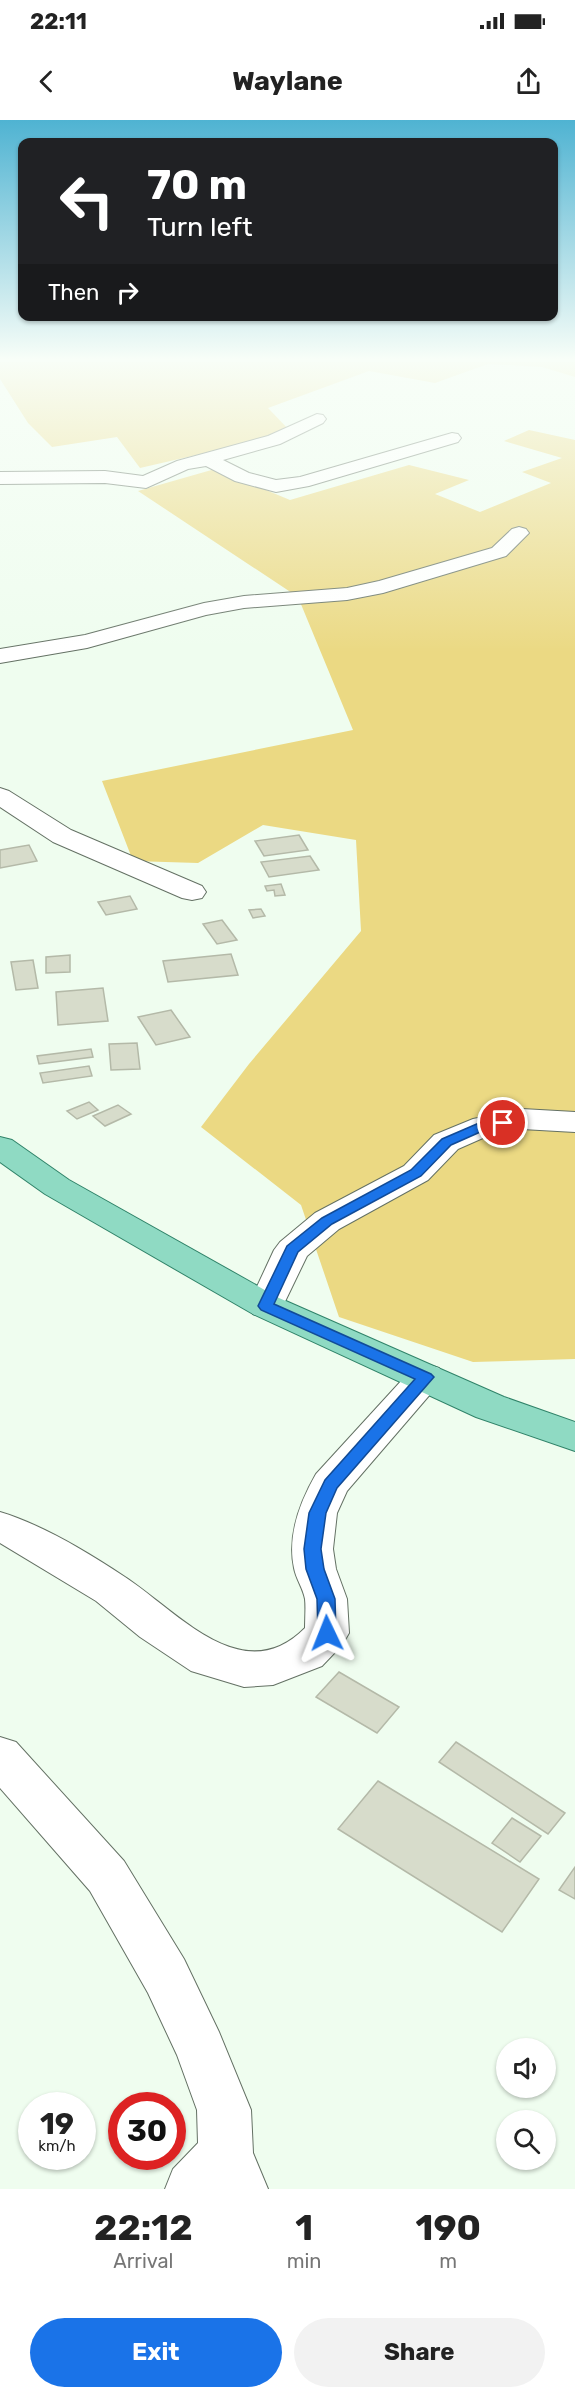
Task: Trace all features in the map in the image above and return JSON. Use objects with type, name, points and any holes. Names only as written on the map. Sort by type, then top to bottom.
[{"type":"main road","points":[[0,1147],[57,1187],[266,1306],[490,1407],[575,1437]]},
{"type":"street","points":[[0,478],[105,477],[146,482],[183,465],[212,459]]},
{"type":"street","points":[[208,460],[242,477],[276,486],[302,482],[382,459]]},
{"type":"street","points":[[0,656],[87,641],[204,609],[244,602],[347,594],[383,587],[499,552],[519,533]]},
{"type":"street","points":[[0,796],[62,836],[192,892]]},
{"type":"street","points":[[266,1306],[292,1250],[327,1221],[416,1173],[446,1142],[484,1126],[522,1119],[575,1122]]},
{"type":"street","points":[[5,1533],[111,1589],[155,1625],[207,1659],[244,1669],[273,1667],[307,1654],[327,1633],[326,1599],[315,1569],[312,1549],[317,1513],[330,1484],[426,1377]]},
{"type":"street","points":[[0,1756],[107,1876],[166,1976],[201,2050],[224,2110],[220,2177]]},
{"type":"shaded area","points":[[133,459],[181,459],[140,468]]},
{"type":"shaded area","points":[[560,459],[575,459],[575,1359],[473,1362],[339,1317],[301,1205],[201,1127],[249,1064],[361,931],[356,840],[263,825],[198,863],[133,861],[102,781],[353,730],[298,597],[138,491],[215,469],[290,500],[409,465],[469,480],[435,494],[480,512],[551,483],[522,472]]},
{"type":"building","points":[[299,835],[308,850],[264,856],[255,841]]},
{"type":"building","points":[[29,845],[37,861],[0,868],[0,850]]},
{"type":"building","points":[[310,856],[319,870],[269,877],[261,862]]},
{"type":"building","points":[[281,884],[285,895],[275,896],[274,890],[267,891],[265,886]]},
{"type":"building","points":[[130,896],[137,909],[106,915],[98,902]]},
{"type":"building","points":[[261,909],[265,916],[253,918],[249,910]]},
{"type":"building","points":[[222,920],[237,940],[217,944],[203,924]]},
{"type":"building","points":[[231,954],[238,975],[168,982],[163,961]]},
{"type":"building","points":[[70,955],[70,972],[46,973],[46,957]]},
{"type":"building","points":[[33,960],[38,988],[16,990],[11,962]]},
{"type":"building","points":[[103,988],[108,1021],[58,1025],[56,992]]},
{"type":"building","points":[[171,1010],[190,1037],[156,1045],[138,1017]]},
{"type":"building","points":[[137,1043],[140,1069],[111,1070],[109,1044]]},
{"type":"building","points":[[91,1049],[93,1057],[39,1064],[37,1056]]},
{"type":"building","points":[[89,1066],[92,1076],[43,1083],[40,1073]]},
{"type":"building","points":[[89,1102],[98,1110],[77,1119],[67,1111]]},
{"type":"building","points":[[118,1105],[131,1114],[105,1126],[93,1116]]},
{"type":"building","points":[[339,1672],[399,1707],[377,1733],[316,1697]]},
{"type":"building","points":[[456,1742],[565,1813],[548,1834],[439,1762]]},
{"type":"building","points":[[378,1781],[539,1879],[502,1932],[338,1829]]},
{"type":"building","points":[[512,1818],[541,1836],[520,1862],[492,1843]]},
{"type":"building","points":[[575,1867],[575,1899],[559,1890]]},
{"type":"route","points":[[327,1633],[326,1599],[315,1569],[312,1549],[317,1513],[330,1484],[426,1377],[266,1306],[292,1250],[327,1221],[416,1173],[446,1142],[484,1126],[503,1123]]}]
